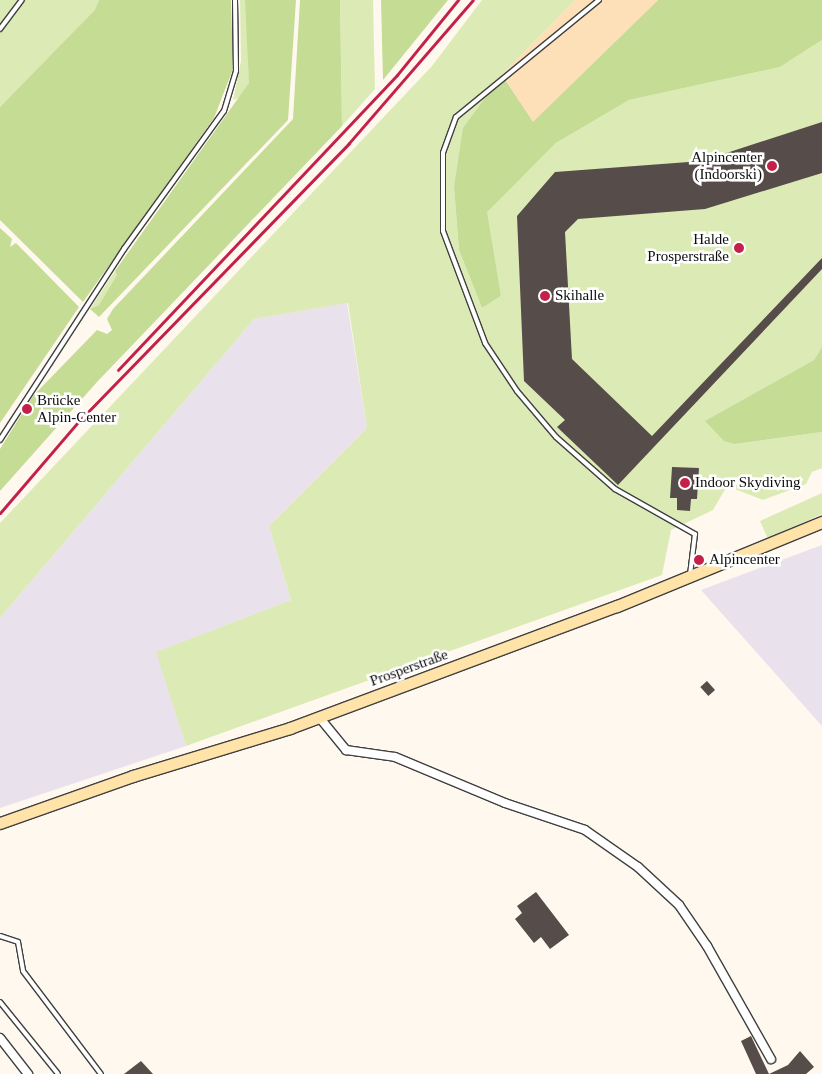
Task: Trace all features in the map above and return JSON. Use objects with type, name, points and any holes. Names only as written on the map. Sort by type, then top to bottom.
[{"type":"main road","name":"Prosperstraße","points":[[0,823],[319,717],[690,577],[822,522]]},
{"type":"street","points":[[319,717],[346,750],[395,757],[505,803],[586,830],[638,867],[679,905],[707,946],[771,1059]]},
{"type":"street","points":[[0,1038],[28,1074]]},
{"type":"lane","points":[[0,29],[22,0]]},
{"type":"lane","points":[[0,440],[124,248],[224,111],[236,71],[235,0]]},
{"type":"lane","points":[[599,0],[456,117],[443,153],[443,230],[486,343],[517,391],[556,437],[614,488],[695,534],[690,577]]},
{"type":"lane","points":[[0,936],[18,942],[23,971],[101,1074]]},
{"type":"lane","points":[[0,1002],[58,1074]]},
{"type":"shaded area","points":[[347,303],[367,428],[269,526],[291,600],[157,652],[186,746],[0,808],[0,618],[254,319]]},
{"type":"shaded area","points":[[822,545],[822,726],[701,590]]},
{"type":"green space","points":[[0,0],[18,0],[0,25]]},
{"type":"green space","points":[[24,0],[99,0],[96,10],[0,107],[0,32]]},
{"type":"green space","points":[[99,0],[231,0],[233,69],[214,118],[83,302],[0,220],[0,107],[95,10]]},
{"type":"green space","points":[[240,0],[245,0],[248,31],[249,83],[242,97],[233,100],[241,61]]},
{"type":"green space","points":[[245,0],[296,0],[288,120],[99,317],[90,309],[99,305],[117,275],[115,271],[249,83]]},
{"type":"green space","points":[[300,0],[340,0],[342,126],[97,382],[0,491],[0,449],[33,396],[97,330],[107,334],[112,330],[107,319],[113,309],[293,119]]},
{"type":"green space","points":[[340,0],[373,0],[375,89],[342,126]]},
{"type":"green space","points":[[381,0],[448,0],[383,80]]},
{"type":"green space","points":[[482,0],[575,0],[502,75],[485,99],[454,187],[459,250],[482,308],[501,296],[486,212],[556,143],[629,100],[780,67],[822,40],[822,347],[814,360],[706,421],[735,444],[822,432],[822,468],[812,472],[806,484],[763,500],[727,486],[713,510],[671,530],[662,575],[186,746],[156,652],[291,600],[269,526],[367,428],[348,303],[254,319],[0,618],[0,523],[432,66]]},
{"type":"green space","points":[[658,0],[822,0],[822,40],[780,67],[629,100],[556,143],[487,212],[501,296],[482,308],[459,250],[454,187],[463,128],[502,75],[533,121]]},
{"type":"green space","points":[[0,228],[12,239],[10,247],[16,243],[79,307],[0,423]]},
{"type":"green space","points":[[115,271],[118,275],[109,290],[99,305],[90,309]]},
{"type":"green space","points":[[822,347],[822,432],[735,444],[724,441],[705,421],[814,360]]},
{"type":"green space","points":[[822,493],[822,514],[768,539],[760,521]]},
{"type":"sand","points":[[575,0],[658,0],[533,122],[502,75]]},
{"type":"building","name":"Skihalle","points":[[822,122],[822,173],[705,209],[578,219],[565,232],[572,359],[652,436],[822,258],[822,269],[618,485],[557,427],[565,420],[524,381],[517,216],[555,172],[702,161]]},
{"type":"building","name":"Indoor Skydiving","points":[[672,467],[699,468],[697,499],[691,499],[690,511],[677,510],[677,498],[670,498]]},
{"type":"building","points":[[707,681],[715,690],[708,696],[700,687]]},
{"type":"building","points":[[536,892],[569,935],[550,949],[541,937],[534,943],[515,919],[522,913],[517,906]]},
{"type":"building","points":[[751,1036],[769,1074],[756,1074],[741,1041]]},
{"type":"building","points":[[800,1051],[814,1067],[806,1074],[769,1074],[788,1065]]},
{"type":"building","points":[[141,1061],[153,1074],[124,1074]]},
{"type":"railway","points":[[118,370],[397,75],[458,0]]},
{"type":"railway","points":[[0,513],[78,422],[349,143],[473,0]]},
{"type":"place","name":"Alpincenter (Indoorski)","points":[[772,166]]},
{"type":"place","name":"Halde Prosperstraße","points":[[739,248]]},
{"type":"place","name":"Skihalle","points":[[545,296]]},
{"type":"place","name":"Brücke Alpin-Center","points":[[27,409]]},
{"type":"place","name":"Indoor Skydiving","points":[[685,483]]},
{"type":"place","name":"Alpincenter","points":[[699,560]]}]
